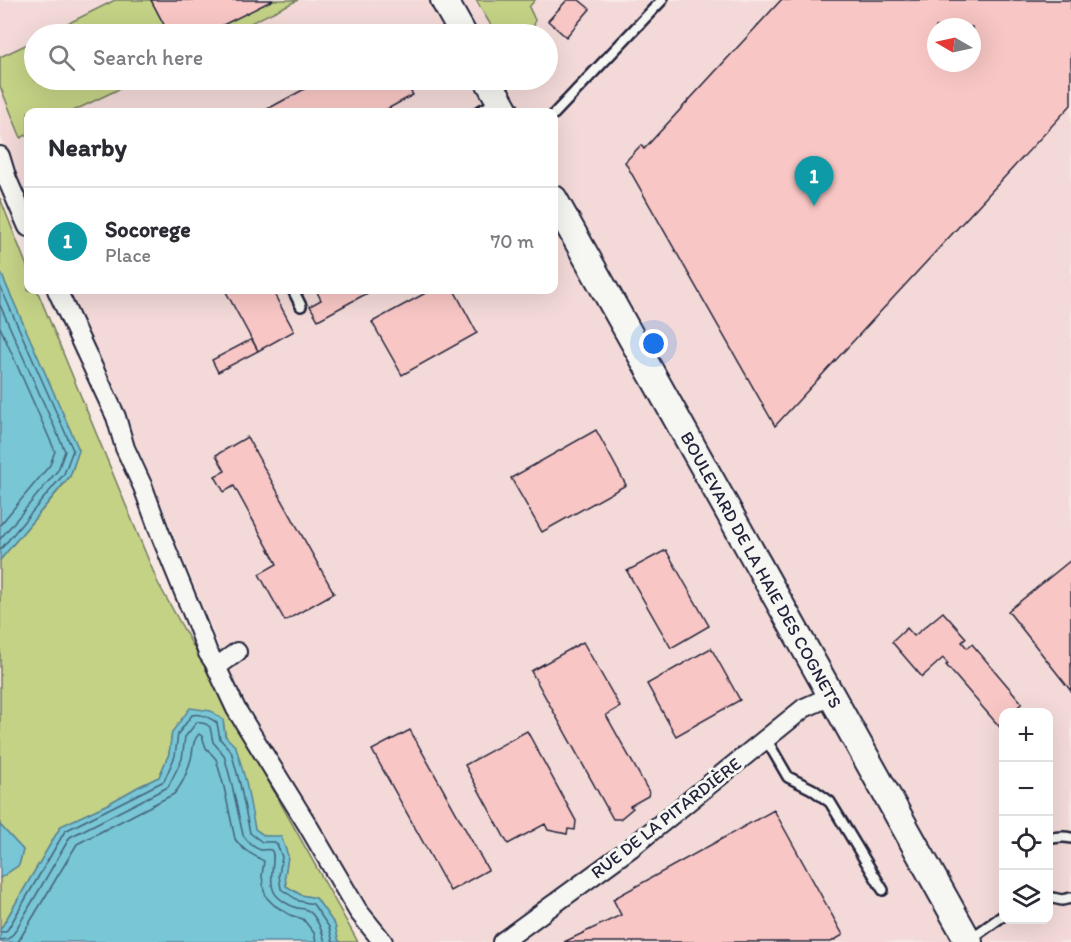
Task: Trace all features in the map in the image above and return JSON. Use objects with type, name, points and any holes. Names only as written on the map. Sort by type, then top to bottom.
[{"type":"main road","points":[[444,0],[457,24]]},
{"type":"main road","name":"BOULEVARD DE LA HAIE DES COGNETS","points":[[558,206],[968,941]]},
{"type":"street","points":[[0,156],[24,218]]},
{"type":"street","points":[[59,294],[116,417],[125,448],[198,624],[207,653],[214,662],[236,708],[308,824],[358,911],[383,942]]},
{"type":"street","points":[[214,662],[222,663],[237,652]]},
{"type":"street","name":"RUE DE LA PITARDIÈRE","points":[[502,942],[632,847],[804,708],[831,696]]},
{"type":"lane","points":[[558,110],[662,0]]},
{"type":"lane","points":[[295,294],[302,306]]},
{"type":"lane","points":[[766,739],[788,777],[812,789],[830,802],[884,890]]},
{"type":"lane","points":[[1053,838],[1071,838]]},
{"type":"lane","points":[[1053,898],[1062,900],[1071,898]]},
{"type":"lane","points":[[968,941],[999,919]]},
{"type":"shaded area","points":[[0,0],[1071,0],[1071,942],[384,942],[243,705],[145,464],[67,294],[558,294],[558,108],[24,108],[24,201],[14,179],[0,133]]},
{"type":"green space","points":[[115,0],[151,0],[164,24],[67,24]]},
{"type":"green space","points":[[273,0],[298,0],[249,24],[225,24]]},
{"type":"green space","points":[[476,0],[535,0],[529,7],[534,24],[490,24]]},
{"type":"green space","points":[[24,46],[24,90],[117,90],[79,108],[24,108],[24,136],[21,138],[0,86],[0,57]]},
{"type":"green space","points":[[0,198],[24,259],[24,294],[39,294],[158,583],[358,942],[340,942],[335,925],[316,898],[301,895],[286,886],[288,856],[281,837],[265,836],[255,829],[225,734],[223,720],[172,732],[169,754],[159,777],[61,826],[0,930],[0,878],[19,865],[23,850],[0,825],[0,560],[70,477],[79,450],[0,271]]},
{"type":"water","points":[[0,271],[79,450],[70,476],[0,560]]},
{"type":"water","points":[[190,708],[211,711],[223,720],[225,736],[236,747],[246,782],[255,829],[265,836],[281,836],[288,856],[286,886],[301,895],[316,898],[335,925],[340,942],[0,942],[0,930],[61,826],[159,777],[169,754],[172,732]]},
{"type":"water","points":[[0,825],[23,850],[19,865],[0,878]]},
{"type":"building","points":[[151,0],[273,0],[225,24],[164,24]]},
{"type":"building","points":[[567,0],[579,0],[590,9],[566,37],[558,30],[558,24],[551,24],[548,21]]},
{"type":"building","points":[[781,0],[1071,0],[1071,105],[775,426],[625,162],[641,145],[644,149]]},
{"type":"building","points":[[303,90],[410,90],[413,95],[389,108],[269,108]]},
{"type":"building","points":[[227,294],[274,294],[294,331],[258,351]]},
{"type":"building","points":[[318,294],[366,294],[318,320],[310,306],[321,300]]},
{"type":"building","points":[[424,294],[456,294],[477,333],[402,375],[372,322]]},
{"type":"building","points":[[252,339],[258,351],[218,372],[212,360]]},
{"type":"building","points":[[596,430],[626,485],[542,532],[511,478]]},
{"type":"building","points":[[247,437],[334,593],[285,621],[259,574],[277,564],[234,486],[224,492],[215,476],[225,471],[216,455]]},
{"type":"building","points":[[666,550],[709,626],[671,648],[627,571]]},
{"type":"building","points":[[1071,560],[1071,691],[1008,611]]},
{"type":"building","points":[[943,612],[966,638],[962,642],[967,648],[972,644],[1022,703],[1017,708],[999,708],[999,726],[946,665],[948,664],[943,658],[922,677],[892,642],[907,628],[914,636]]},
{"type":"building","points":[[583,642],[620,707],[606,715],[649,792],[648,796],[630,806],[633,808],[620,819],[613,819],[531,671]]},
{"type":"building","points":[[711,648],[740,700],[676,736],[647,684]]},
{"type":"building","points":[[410,730],[488,870],[450,891],[372,750]]},
{"type":"building","points":[[527,731],[576,821],[575,830],[568,829],[567,834],[548,830],[545,824],[508,844],[465,765]]},
{"type":"building","points":[[774,810],[843,935],[831,942],[564,942],[621,915],[613,899]]},
{"type":"place","name":"Socorege","points":[[814,206]]}]
